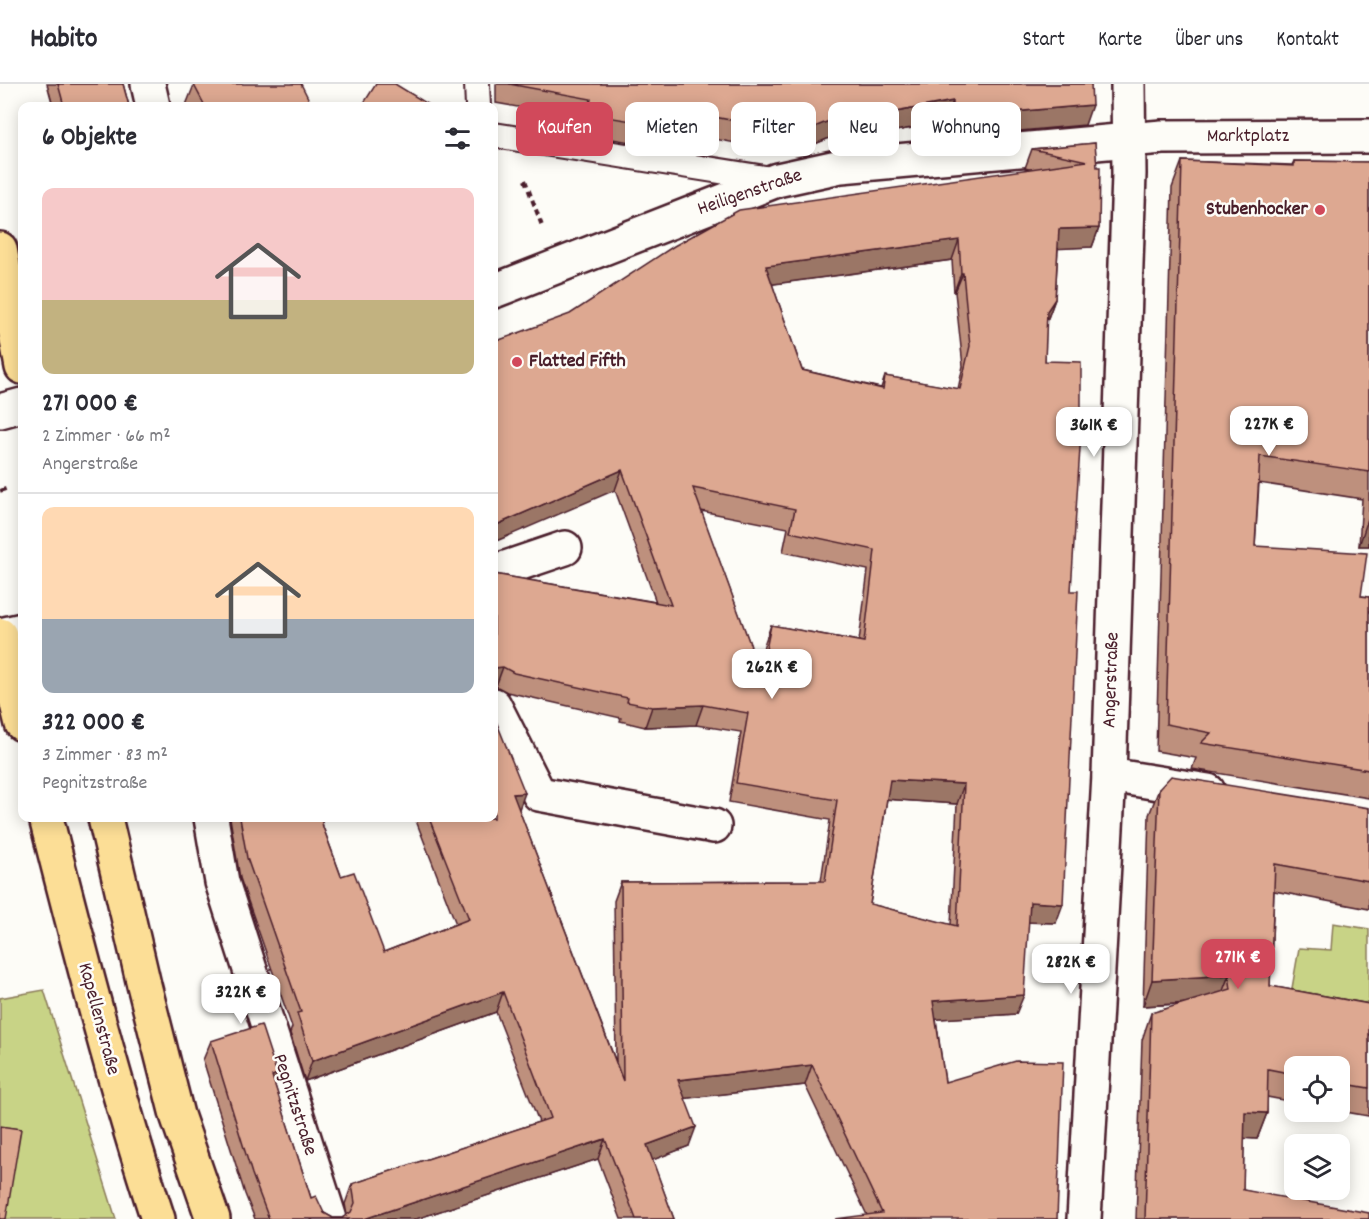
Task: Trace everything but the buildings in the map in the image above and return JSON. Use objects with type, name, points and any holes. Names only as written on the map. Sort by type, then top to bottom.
[{"type":"main road","points":[[0,249],[18,346]]},
{"type":"main road","points":[[0,635],[18,708]]},
{"type":"main road","name":"Kapellenstraße","points":[[47,822],[127,1124],[158,1219]]},
{"type":"main road","points":[[106,822],[177,1115],[213,1219]]},
{"type":"street","points":[[148,84],[152,102]]},
{"type":"street","name":"Angerstraße","points":[[1084,1219],[1109,775],[1129,185],[1128,84]]},
{"type":"street","name":"Marktplatz","points":[[1128,141],[1162,137],[1369,136]]},
{"type":"street","name":"Heiligenstraße","points":[[498,289],[777,180],[841,166],[1128,141]]},
{"type":"street","points":[[0,411],[18,406]]},
{"type":"street","points":[[498,571],[565,548]]},
{"type":"street","points":[[0,635],[18,631]]},
{"type":"street","points":[[498,713],[539,794],[714,825]]},
{"type":"street","points":[[1109,775],[1240,796]]},
{"type":"street","name":"Pegnitzstraße","points":[[212,822],[222,882],[330,1219]]},
{"type":"lane","points":[[477,84],[478,102]]},
{"type":"lane","points":[[498,136],[777,180]]},
{"type":"path","points":[[524,175],[557,266]]},
{"type":"path","points":[[0,490],[8,488]]},
{"type":"green space","points":[[1333,923],[1369,929],[1369,1011],[1291,994],[1299,948],[1331,950]]},
{"type":"green space","points":[[44,990],[116,1219],[0,1219],[0,998]]},
{"type":"place","name":"Stubenhocker","points":[[1320,210]]},
{"type":"place","name":"Flatted Fifth","points":[[517,362]]}]
